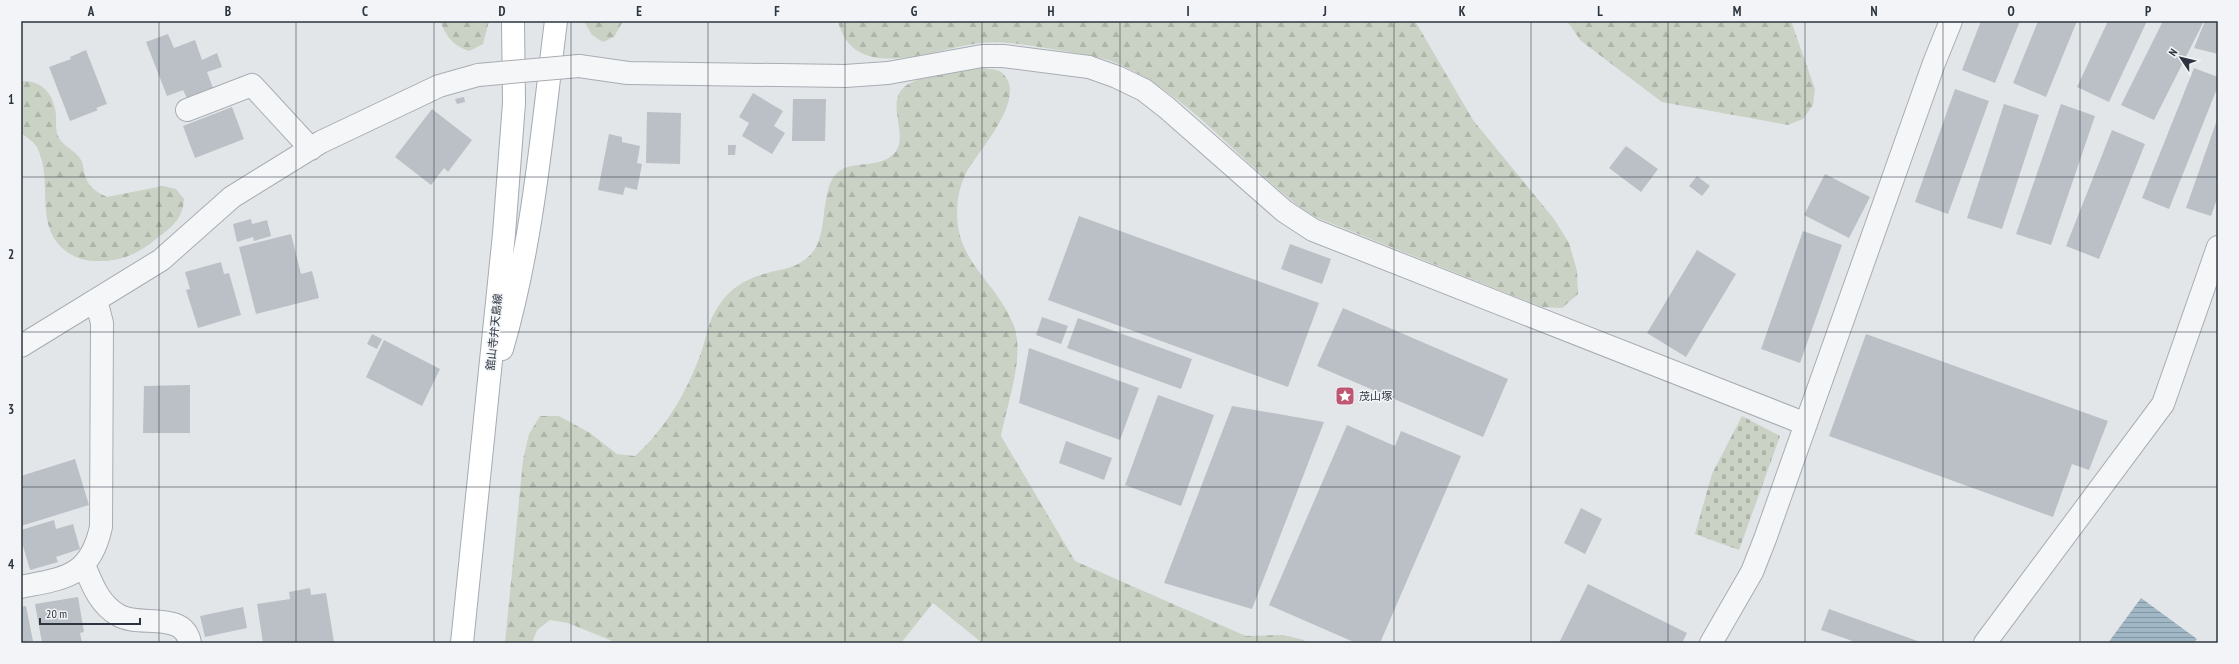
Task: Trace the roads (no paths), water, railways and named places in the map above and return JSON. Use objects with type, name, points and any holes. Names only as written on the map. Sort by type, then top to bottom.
[{"type":"main road","points":[[509,21],[514,44]]},
{"type":"main road","name":"舘山寺弁天島線","points":[[462,643],[502,247],[514,103],[513,21]]},
{"type":"main road","points":[[486,406],[517,299],[539,156],[556,21]]},
{"type":"street","points":[[1711,643],[1752,572],[1926,85],[1951,21]]},
{"type":"street","points":[[21,346],[161,260],[218,209],[247,187],[311,149],[439,86],[478,75],[579,66],[628,73],[845,76],[888,73],[982,56],[1002,56],[1089,67],[1117,77],[1144,90],[1167,108],[1284,211],[1313,230],[1806,424]]},
{"type":"street","points":[[187,110],[252,85],[311,149]]},
{"type":"street","points":[[1986,643],[2163,404],[2218,247]]},
{"type":"street","points":[[21,588],[70,576],[84,565],[97,546],[101,527],[102,323],[96,300]]},
{"type":"street","points":[[84,565],[98,595],[107,607],[118,616],[132,621],[162,621],[174,624],[183,630],[190,643]]},
{"type":"water","points":[[2141,598],[2197,639],[2194,643],[2108,643]]},
{"type":"place","name":"茂山塚","points":[[1345,396]]}]
